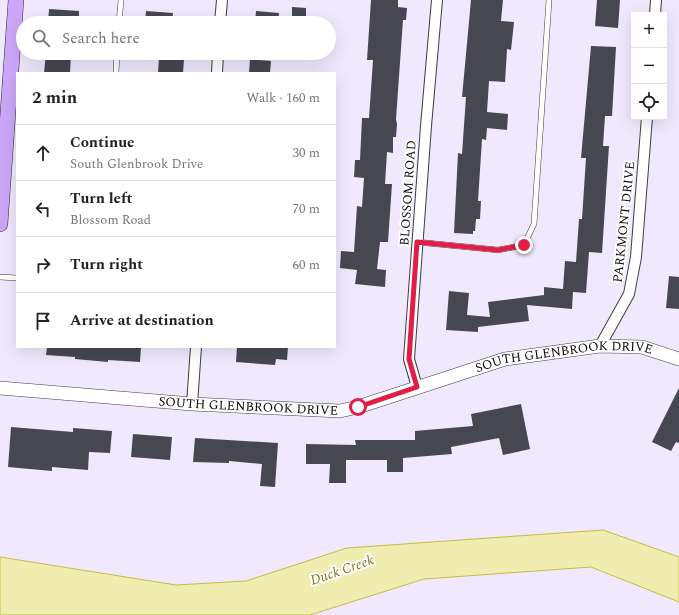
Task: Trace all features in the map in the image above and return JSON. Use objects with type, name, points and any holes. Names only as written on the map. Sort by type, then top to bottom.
[{"type":"main road","points":[[0,224],[16,0]]},
{"type":"street","points":[[221,16],[222,0]]},
{"type":"street","name":"BLOSSOM ROAD","points":[[417,387],[409,359],[437,0]]},
{"type":"street","points":[[655,12],[656,0]]},
{"type":"street","points":[[217,72],[218,60]]},
{"type":"street","name":"PARKMONT DRIVE","points":[[600,346],[629,294],[636,258],[647,120]]},
{"type":"street","name":"SOUTH GLENBROOK DRIVE","points":[[0,388],[192,404],[340,411],[358,407],[505,359],[600,346],[642,347],[679,359]]},
{"type":"street","points":[[192,404],[196,348]]},
{"type":"lane","points":[[120,16],[121,0]]},
{"type":"lane","points":[[417,242],[498,250],[524,245],[534,224],[549,0]]},
{"type":"lane","points":[[116,72],[117,60]]},
{"type":"lane","points":[[0,277],[16,278]]},
{"type":"water","name":"Duck Creek","points":[[603,530],[679,557],[679,602],[591,567],[424,579],[310,615],[0,615],[0,557],[176,585],[246,581],[347,548]]},
{"type":"building","points":[[371,0],[398,0],[398,7],[407,8],[406,20],[403,20],[396,137],[393,137],[393,153],[387,152],[385,184],[392,184],[388,242],[380,242],[377,269],[386,270],[385,287],[355,284],[357,270],[340,268],[341,251],[354,252],[357,206],[362,207],[364,178],[354,177],[355,160],[360,160],[362,118],[369,118],[373,60],[367,60]]},
{"type":"building","points":[[471,0],[503,0],[501,21],[514,22],[511,50],[507,49],[505,82],[489,81],[487,112],[508,114],[507,130],[487,128],[486,140],[482,139],[478,201],[481,201],[480,219],[476,219],[475,231],[473,231],[473,234],[454,233],[458,153],[462,154],[466,97],[462,97]]},
{"type":"building","points":[[597,0],[620,0],[618,28],[595,26]]},
{"type":"building","points":[[292,7],[306,8],[306,16],[292,16]]},
{"type":"building","points":[[49,9],[79,11],[79,16],[48,16]]},
{"type":"building","points":[[146,11],[173,13],[173,16],[146,16]]},
{"type":"building","points":[[256,11],[279,13],[279,16],[256,16]]},
{"type":"building","points":[[591,46],[616,47],[612,116],[605,116],[603,146],[609,146],[602,253],[589,252],[586,293],[573,292],[572,309],[527,305],[529,321],[478,327],[478,332],[446,330],[449,291],[469,293],[467,315],[490,317],[488,302],[544,295],[544,287],[563,289],[565,261],[576,262],[579,219],[582,219],[586,158],[581,158]]},
{"type":"building","points":[[45,60],[71,60],[70,72],[44,72]]},
{"type":"building","points":[[159,60],[184,60],[183,72],[158,72]]},
{"type":"building","points":[[250,60],[271,61],[270,72],[249,72]]},
{"type":"building","points":[[669,276],[679,277],[679,309],[666,308]]},
{"type":"building","points":[[47,348],[141,348],[140,362],[108,360],[108,362],[75,359],[75,357],[46,355]]},
{"type":"building","points":[[237,348],[288,348],[287,360],[276,359],[275,365],[236,362]]},
{"type":"building","points":[[679,388],[679,443],[676,442],[671,451],[652,442]]},
{"type":"building","points":[[521,404],[530,449],[503,455],[499,438],[451,447],[452,454],[403,458],[403,472],[387,472],[387,460],[346,460],[346,483],[329,483],[330,464],[306,464],[306,444],[356,445],[355,440],[415,440],[415,431],[473,426],[471,414]]},
{"type":"building","points":[[11,427],[73,432],[73,428],[112,431],[110,453],[89,452],[88,470],[52,467],[52,471],[8,467]]},
{"type":"building","points":[[133,434],[172,437],[170,460],[131,457]]},
{"type":"building","points":[[195,438],[278,443],[275,487],[260,486],[262,464],[229,461],[229,463],[193,462]]},
{"type":"route","points":[[358,407],[417,387],[409,359],[417,242],[498,250],[524,245]]}]
